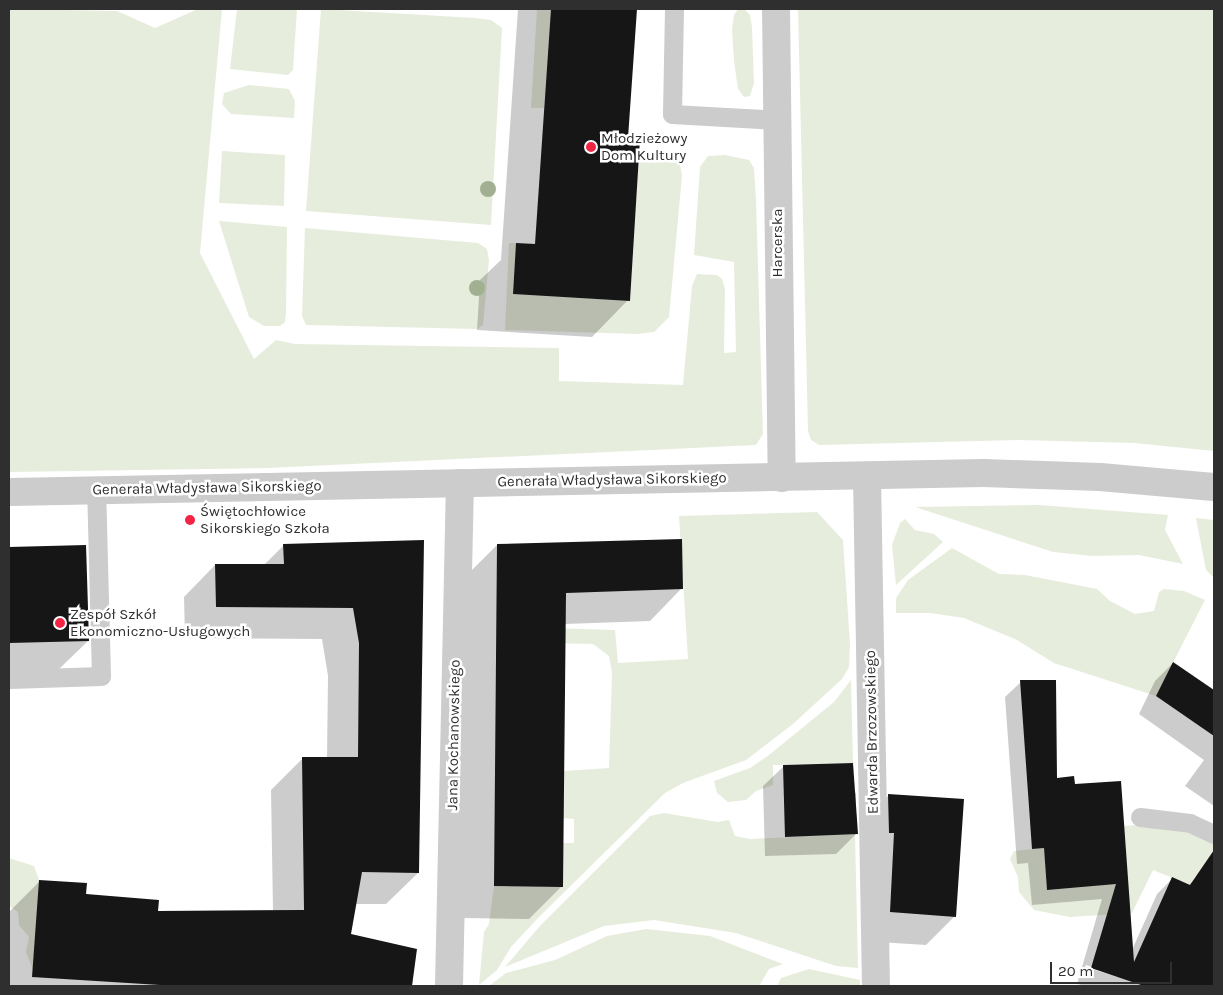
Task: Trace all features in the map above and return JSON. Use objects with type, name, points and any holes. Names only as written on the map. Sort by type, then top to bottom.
[{"type":"street","name":"Harcerska","points":[[776,9],[782,478]]},
{"type":"street","name":"Generała Władysława Sikorskiego","points":[[9,492],[460,483],[1042,475],[1214,487]]},
{"type":"street","name":"Edwarda Brzozowskiego","points":[[867,477],[876,986]]},
{"type":"street","name":"Jana Kochanowskiego","points":[[449,986],[460,483]]},
{"type":"lane","points":[[674,9],[672,114],[778,120]]},
{"type":"lane","points":[[9,679],[101,676],[96,490]]},
{"type":"lane","points":[[1140,817],[1190,823],[1214,834]]},
{"type":"green space","points":[[9,9],[117,11],[155,28],[198,9],[222,9],[200,253],[254,359],[276,340],[295,344],[559,348],[559,381],[683,385],[692,286],[697,274],[717,275],[722,279],[725,289],[724,353],[736,352],[734,262],[694,255],[700,167],[708,156],[725,155],[749,160],[754,168],[756,200],[763,434],[756,445],[268,468],[9,472]]},
{"type":"green space","points":[[237,9],[297,9],[293,70],[288,75],[230,69]]},
{"type":"green space","points":[[321,9],[475,18],[491,20],[502,28],[491,225],[306,211]]},
{"type":"green space","points":[[537,9],[551,9],[544,108],[531,108]]},
{"type":"green space","points":[[738,9],[744,9],[750,15],[752,27],[754,83],[750,96],[744,97],[738,89],[734,61],[732,29],[734,15]]},
{"type":"green space","points":[[798,9],[1214,9],[1214,451],[1135,443],[1017,440],[819,445],[811,440],[808,431]]},
{"type":"green space","points":[[249,85],[289,89],[295,101],[294,118],[231,114],[222,104],[224,93]]},
{"type":"green space","points":[[222,151],[285,155],[284,206],[219,203]]},
{"type":"green space","points":[[639,155],[670,157],[680,164],[682,176],[669,317],[654,332],[638,334],[505,330],[509,243],[516,243],[513,294],[630,301]]},
{"type":"green space","points":[[219,221],[287,227],[286,313],[285,322],[280,326],[264,326],[249,317]]},
{"type":"green space","points":[[305,228],[478,243],[487,249],[489,260],[483,325],[477,329],[306,325],[302,316]]},
{"type":"green space","points":[[1039,505],[1168,515],[1165,530],[1183,564],[1139,555],[1092,556],[1053,552],[915,507]]},
{"type":"green space","points":[[817,512],[843,540],[850,644],[849,667],[842,679],[793,724],[746,760],[683,783],[665,793],[538,918],[511,947],[497,970],[479,985],[484,932],[489,924],[494,886],[563,887],[563,843],[574,843],[574,819],[563,818],[564,771],[609,768],[612,673],[609,656],[593,644],[550,643],[550,628],[615,630],[618,663],[688,659],[679,516]]},
{"type":"green space","points":[[1196,518],[1214,520],[1214,578],[1206,570]]},
{"type":"green space","points":[[905,519],[915,530],[934,534],[943,542],[896,585],[892,545],[900,523]]},
{"type":"green space","points":[[952,548],[999,574],[1025,575],[1097,589],[1110,601],[1135,614],[1154,611],[1159,592],[1164,589],[1184,591],[1205,600],[1156,696],[1054,663],[1015,639],[964,618],[930,613],[896,613],[896,598],[908,580]]},
{"type":"green space","points":[[851,680],[853,763],[773,765],[773,785],[756,791],[746,800],[728,802],[717,793],[714,781],[750,768],[769,755],[834,702]]},
{"type":"green space","points":[[664,813],[718,822],[729,820],[735,836],[750,839],[855,834],[858,968],[836,966],[736,933],[654,920],[604,926],[505,967],[539,927],[650,816]]},
{"type":"green space","points":[[1171,825],[1214,839],[1214,886],[1196,876],[1190,885],[1153,870],[1132,913],[1070,917],[1034,910],[1019,892],[1018,877],[1010,859],[1014,851],[1044,848],[1047,890],[1082,887],[1127,865],[1124,826]]},
{"type":"green space","points":[[9,858],[34,866],[39,880],[33,970],[26,952],[29,937],[19,925],[18,912],[9,906]]},
{"type":"green space","points":[[646,929],[710,936],[783,964],[769,969],[759,986],[489,986],[506,973],[555,960],[607,936]]},
{"type":"green space","points":[[809,969],[860,980],[860,986],[777,986],[781,978]]},
{"type":"building","name":"Młodzieżowy Dom Kultury","points":[[551,9],[637,9],[628,138],[640,139],[630,301],[513,294],[516,243],[535,244]]},
{"type":"building","points":[[682,539],[683,589],[566,593],[563,887],[494,886],[497,544]]},
{"type":"building","points":[[424,540],[419,873],[362,872],[351,934],[417,949],[412,986],[176,986],[32,977],[39,880],[87,883],[86,894],[159,900],[158,911],[304,910],[302,757],[358,757],[359,643],[353,608],[216,607],[215,564],[284,564],[283,544]]},
{"type":"building","points":[[86,545],[89,641],[9,643],[9,547]]},
{"type":"building","points":[[1173,662],[1214,690],[1214,736],[1156,696]]},
{"type":"building","points":[[1020,680],[1056,680],[1057,778],[1074,776],[1075,784],[1121,781],[1134,962],[1172,877],[1190,885],[1214,850],[1214,986],[1144,986],[1091,968],[1116,884],[1047,890],[1044,848],[1032,849]]},
{"type":"building","points":[[853,763],[858,834],[785,837],[783,765]]},
{"type":"building","points":[[888,794],[964,799],[956,917],[890,912],[894,833],[889,833]]},
{"type":"place","name":"Młodzieżowy Dom Kultury","points":[[591,147]]},
{"type":"place","name":"Świętochłowice Sikorskiego Szkoła","points":[[190,520]]},
{"type":"place","name":"Zespół Szkół Ekonomiczno-Usługowych","points":[[60,623]]}]
